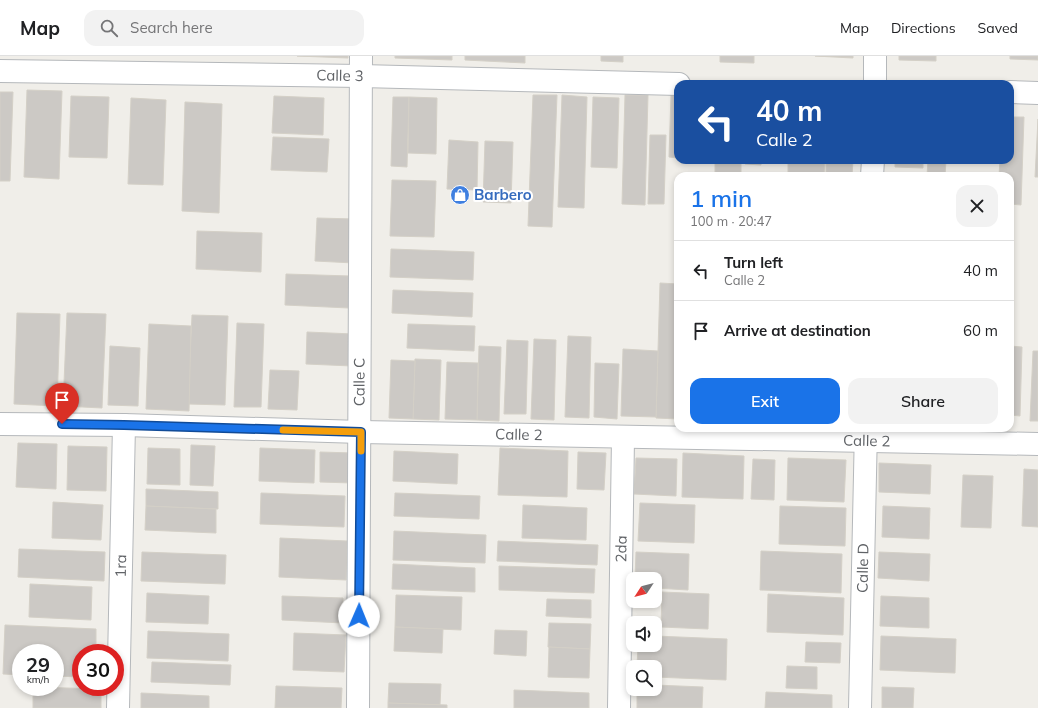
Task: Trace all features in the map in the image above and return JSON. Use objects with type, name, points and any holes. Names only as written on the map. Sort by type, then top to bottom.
[{"type":"street","points":[[875,56],[875,80]]},
{"type":"street","name":"Calle 3","points":[[0,71],[361,66],[674,84]]},
{"type":"street","name":"Calle C","points":[[358,708],[361,432],[361,66]]},
{"type":"street","points":[[1014,92],[1038,93]]},
{"type":"street","name":"Calle 2","points":[[0,424],[124,425],[623,438],[866,435],[1038,444]]},
{"type":"street","name":"1ra","points":[[118,708],[124,425]]},
{"type":"street","name":"Calle D","points":[[860,708],[866,435]]},
{"type":"street","name":"2da","points":[[619,708],[623,438]]},
{"type":"building","points":[[297,56],[348,56],[348,58]]},
{"type":"building","points":[[395,56],[452,56],[452,60],[395,58]]},
{"type":"building","points":[[465,56],[525,56],[525,63],[465,60]]},
{"type":"building","points":[[601,56],[623,56],[623,62],[601,61]]},
{"type":"building","points":[[720,56],[754,56],[754,63],[720,62]]},
{"type":"building","points":[[815,56],[853,56],[853,58]]},
{"type":"building","points":[[899,56],[936,56],[936,61],[899,60]]},
{"type":"building","points":[[1010,56],[1038,56],[1038,60],[1010,59]]},
{"type":"building","points":[[27,90],[62,91],[59,179],[24,177]]},
{"type":"building","points":[[0,92],[13,92],[10,181],[0,181]]},
{"type":"building","points":[[533,95],[557,95],[552,227],[528,226]]},
{"type":"building","points":[[562,95],[587,97],[584,208],[558,207]]},
{"type":"building","points":[[625,95],[648,95],[645,205],[622,204]]},
{"type":"building","points":[[671,95],[674,95],[674,158],[669,157]]},
{"type":"building","points":[[71,96],[109,97],[107,158],[69,157]]},
{"type":"building","points":[[274,96],[324,98],[323,135],[272,133]]},
{"type":"building","points":[[393,97],[409,97],[407,167],[391,166]]},
{"type":"building","points":[[409,97],[437,98],[436,154],[408,153]]},
{"type":"building","points":[[593,97],[619,98],[617,168],[591,167]]},
{"type":"building","points":[[131,98],[166,100],[163,185],[128,184]]},
{"type":"building","points":[[185,102],[222,104],[219,213],[182,211]]},
{"type":"building","points":[[1014,117],[1024,117],[1021,205],[1014,204],[1014,172],[999,172],[1000,164],[1014,164]]},
{"type":"building","points":[[1038,119],[1038,177],[1035,177]]},
{"type":"building","points":[[650,135],[666,135],[664,204],[648,204]]},
{"type":"building","points":[[273,137],[329,139],[327,172],[271,170]]},
{"type":"building","points":[[449,140],[478,142],[477,190],[447,189]]},
{"type":"building","points":[[485,141],[513,142],[511,203],[483,202]]},
{"type":"building","points":[[715,164],[741,164],[741,172],[715,172]]},
{"type":"building","points":[[788,164],[825,164],[824,172],[788,172]]},
{"type":"building","points":[[826,164],[853,164],[852,172],[826,172]]},
{"type":"building","points":[[895,164],[923,164],[923,168],[895,167]]},
{"type":"building","points":[[928,164],[946,164],[945,172],[927,172]]},
{"type":"building","points":[[392,180],[436,181],[434,237],[390,236]]},
{"type":"building","points":[[317,218],[355,219],[354,263],[315,261]]},
{"type":"building","points":[[197,231],[262,233],[261,272],[196,269]]},
{"type":"building","points":[[391,249],[474,252],[473,280],[390,277]]},
{"type":"building","points":[[286,274],[350,276],[349,308],[285,305]]},
{"type":"building","points":[[660,283],[674,284],[674,419],[656,418]]},
{"type":"building","points":[[393,290],[473,293],[472,317],[392,313]]},
{"type":"building","points":[[17,313],[60,314],[57,406],[14,404]]},
{"type":"building","points":[[67,313],[106,314],[102,408],[63,406]]},
{"type":"building","points":[[192,315],[228,316],[225,405],[188,404]]},
{"type":"building","points":[[237,323],[264,324],[261,407],[234,407]]},
{"type":"building","points":[[149,324],[191,326],[189,411],[146,409]]},
{"type":"building","points":[[408,324],[475,326],[474,351],[407,348]]},
{"type":"building","points":[[307,332],[353,334],[352,366],[306,364]]},
{"type":"building","points":[[568,336],[591,337],[589,418],[565,417]]},
{"type":"building","points":[[534,339],[556,340],[554,420],[531,419]]},
{"type":"building","points":[[507,340],[528,341],[526,414],[504,414]]},
{"type":"building","points":[[110,346],[140,348],[138,406],[108,405]]},
{"type":"building","points":[[479,346],[501,347],[499,421],[477,420]]},
{"type":"building","points":[[1014,346],[1022,347],[1020,416],[1014,415]]},
{"type":"building","points":[[623,349],[658,351],[656,417],[621,416]]},
{"type":"building","points":[[1033,351],[1038,351],[1038,421],[1030,421]]},
{"type":"building","points":[[415,359],[441,360],[439,420],[413,419]]},
{"type":"building","points":[[391,360],[415,361],[413,419],[389,418]]},
{"type":"building","points":[[447,362],[478,363],[477,420],[445,419]]},
{"type":"building","points":[[595,363],[619,364],[617,419],[594,417]]},
{"type":"building","points":[[270,370],[299,371],[297,410],[268,409]]},
{"type":"building","points":[[18,443],[57,444],[56,489],[16,487]]},
{"type":"building","points":[[191,445],[215,446],[213,486],[190,485]]},
{"type":"building","points":[[68,446],[107,447],[106,491],[67,490]]},
{"type":"building","points":[[148,448],[180,449],[180,485],[147,484]]},
{"type":"building","points":[[260,448],[315,450],[314,483],[259,481]]},
{"type":"building","points":[[500,448],[568,451],[567,497],[498,495]]},
{"type":"building","points":[[394,451],[458,454],[457,484],[393,481]]},
{"type":"building","points":[[320,452],[353,453],[352,483],[320,482]]},
{"type":"building","points":[[578,452],[606,453],[604,490],[577,489]]},
{"type":"building","points":[[683,453],[744,456],[743,499],[682,497]]},
{"type":"building","points":[[636,458],[677,459],[676,496],[634,494]]},
{"type":"building","points":[[788,458],[846,460],[844,502],[787,500]]},
{"type":"building","points":[[753,459],[775,460],[774,500],[751,499]]},
{"type":"building","points":[[879,463],[931,465],[930,494],[879,492]]},
{"type":"building","points":[[1024,469],[1038,470],[1038,527],[1022,526]]},
{"type":"building","points":[[963,475],[993,476],[991,528],[961,527]]},
{"type":"building","points":[[146,489],[218,492],[218,509],[146,506]]},
{"type":"building","points":[[261,493],[345,496],[344,527],[260,524]]},
{"type":"building","points":[[395,493],[480,496],[479,519],[394,516]]},
{"type":"building","points":[[53,502],[103,505],[101,540],[52,538]]},
{"type":"building","points":[[640,503],[695,505],[694,543],[638,541]]},
{"type":"building","points":[[523,505],[587,508],[586,540],[522,538]]},
{"type":"building","points":[[146,506],[216,509],[216,533],[145,530]]},
{"type":"building","points":[[780,506],[846,508],[845,546],[779,544]]},
{"type":"building","points":[[883,506],[930,508],[929,539],[882,537]]},
{"type":"building","points":[[394,531],[486,535],[485,563],[393,560]]},
{"type":"building","points":[[280,538],[347,541],[346,580],[279,577]]},
{"type":"building","points":[[498,541],[598,545],[597,565],[497,561]]},
{"type":"building","points":[[19,549],[105,552],[104,581],[18,577]]},
{"type":"building","points":[[761,551],[842,554],[841,593],[760,590]]},
{"type":"building","points":[[142,552],[226,555],[225,584],[141,581]]},
{"type":"building","points":[[636,552],[689,554],[688,590],[662,588],[662,572],[635,572]]},
{"type":"building","points":[[879,552],[930,554],[929,581],[878,578]]},
{"type":"building","points":[[393,564],[475,568],[475,592],[392,589]]},
{"type":"building","points":[[499,566],[595,569],[594,593],[499,590]]},
{"type":"building","points":[[30,584],[92,587],[91,620],[29,617]]},
{"type":"building","points":[[662,592],[709,594],[708,629],[662,627]]},
{"type":"building","points":[[147,593],[209,596],[208,624],[146,622]]},
{"type":"building","points":[[768,594],[844,598],[843,635],[767,632]]},
{"type":"building","points":[[396,595],[462,597],[461,630],[395,627]]},
{"type":"building","points":[[282,596],[343,598],[343,623],[282,620]]},
{"type":"building","points":[[881,596],[929,598],[929,628],[880,626]]},
{"type":"building","points":[[547,599],[591,600],[591,618],[546,616]]},
{"type":"building","points":[[549,623],[591,624],[590,649],[548,647]]},
{"type":"building","points":[[5,625],[96,629],[96,644],[72,644],[72,677],[64,676],[64,644],[12,644],[12,674],[3,674]]},
{"type":"building","points":[[395,627],[443,629],[442,653],[394,651]]},
{"type":"building","points":[[495,630],[527,631],[526,656],[494,654]]},
{"type":"building","points":[[148,631],[229,634],[228,661],[147,658]]},
{"type":"building","points":[[294,633],[346,635],[344,672],[293,670]]},
{"type":"building","points":[[662,636],[727,639],[726,680],[662,677],[662,660],[637,660],[638,652],[662,652]]},
{"type":"building","points":[[881,636],[956,639],[955,673],[880,670]]},
{"type":"building","points":[[806,642],[841,643],[840,663],[805,662]]},
{"type":"building","points":[[549,647],[590,649],[589,678],[548,677]]},
{"type":"building","points":[[152,662],[231,665],[230,685],[151,682]]},
{"type":"building","points":[[787,666],[817,667],[817,689],[786,688]]},
{"type":"building","points":[[389,683],[441,684],[440,705],[388,703]]},
{"type":"building","points":[[662,685],[703,687],[702,708],[637,708],[637,696],[662,696]]},
{"type":"building","points":[[276,686],[342,688],[341,708],[275,708]]},
{"type":"building","points":[[882,687],[914,688],[913,708],[882,708]]},
{"type":"building","points":[[64,688],[72,688],[72,696],[101,696],[101,708],[33,708],[33,696],[64,696]]},
{"type":"building","points":[[514,690],[589,693],[589,708],[514,708]]},
{"type":"building","points":[[766,692],[832,695],[832,708],[765,708]]},
{"type":"building","points":[[141,693],[209,696],[209,708],[141,708]]},
{"type":"building","points":[[388,703],[447,705],[447,708],[388,708]]},
{"type":"slow traffic","points":[[283,430],[361,432],[361,451]]},
{"type":"place","name":"Barbero","points":[[460,195]]},
{"type":"route","points":[[62,424],[361,432],[359,616]]}]
